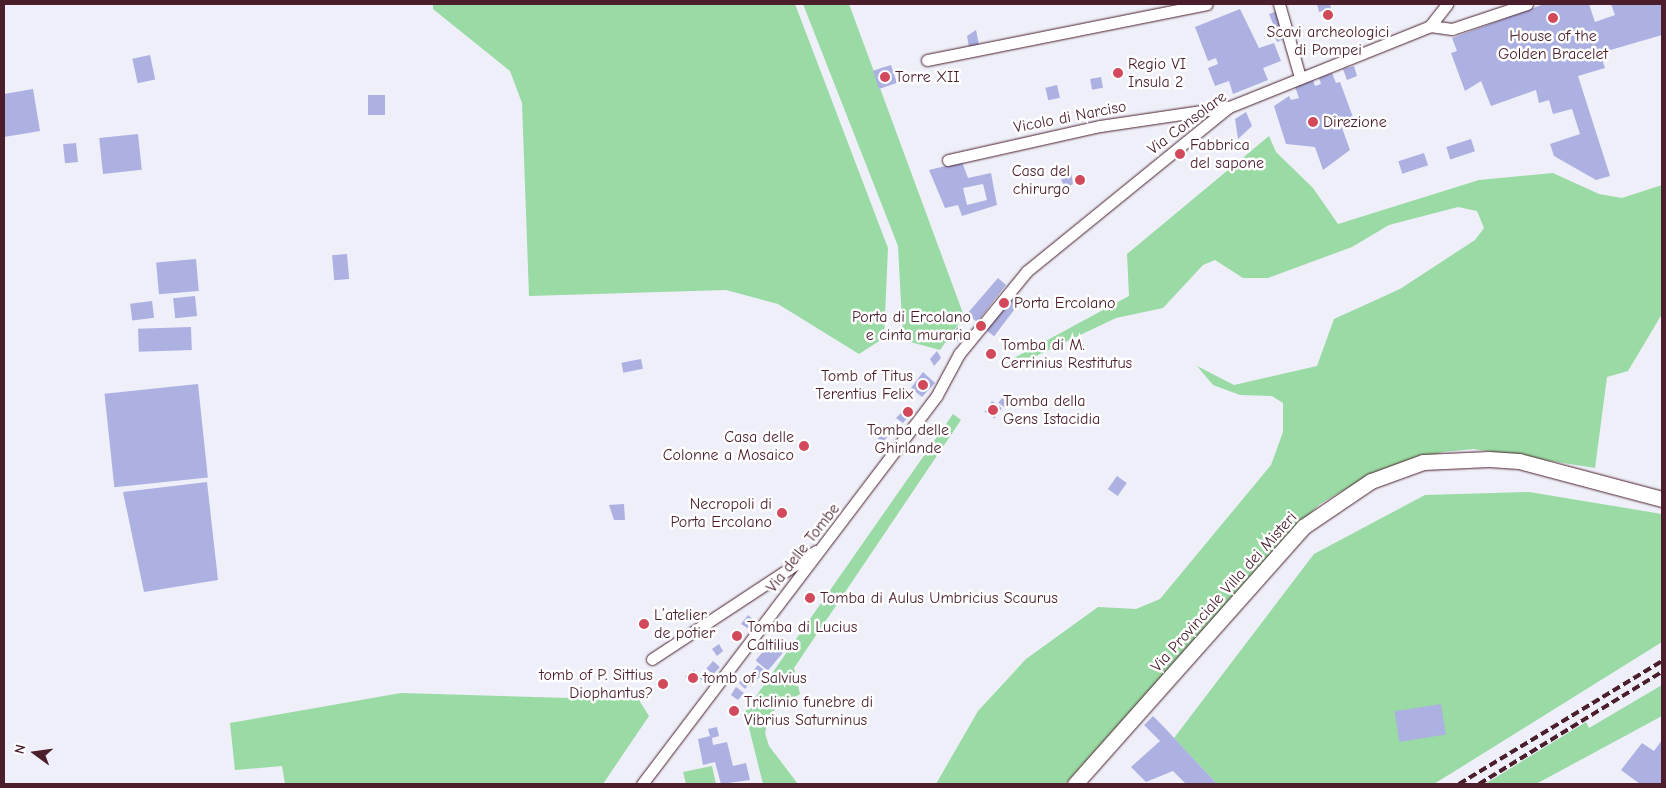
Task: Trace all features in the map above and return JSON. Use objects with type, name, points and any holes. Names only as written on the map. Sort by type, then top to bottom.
[{"type":"street","points":[[927,60],[1206,4]]},
{"type":"street","points":[[1279,4],[1300,77]]},
{"type":"street","points":[[1447,4],[1430,26],[1452,29],[1527,4]]},
{"type":"street","name":"Via Consolare","points":[[981,326],[1027,271],[1229,107],[1430,26]]},
{"type":"street","name":"Vicolo di Narciso","points":[[948,160],[1100,126],[1229,107]]},
{"type":"street","name":"Via delle Tombe","points":[[642,784],[938,395],[958,354],[981,326]]},
{"type":"street","name":"Via Provinciale Villa dei Misteri","points":[[1074,784],[1303,527],[1371,482],[1423,462],[1489,458],[1519,461],[1662,499]]},
{"type":"street","points":[[652,659],[825,544]]},
{"type":"green space","points":[[433,4],[795,4],[888,248],[884,338],[859,354],[778,304],[726,290],[529,296],[522,103],[510,71],[433,9]]},
{"type":"green space","points":[[803,4],[849,4],[964,316],[940,350],[903,340],[898,246]]},
{"type":"green space","points":[[1269,136],[1276,152],[1313,188],[1338,224],[1479,180],[1553,173],[1599,194],[1622,198],[1662,185],[1662,314],[1628,371],[1607,377],[1595,468],[1474,449],[1443,452],[1368,476],[1320,504],[1303,520],[1065,784],[936,784],[978,711],[1026,659],[1098,607],[1136,609],[1160,599],[1271,465],[1283,432],[1283,403],[1272,396],[1240,395],[1213,385],[1197,366],[1234,385],[1317,366],[1334,319],[1400,289],[1475,240],[1484,228],[1477,211],[1458,207],[1389,225],[1352,247],[1268,278],[1243,278],[1215,260],[1203,265],[1163,308],[1116,318],[1017,365],[1014,358],[1129,296],[1127,254]]},
{"type":"green space","points":[[953,414],[961,420],[794,668],[800,694],[770,713],[765,733],[769,746],[798,784],[763,784],[745,712]]},
{"type":"green space","points":[[1529,492],[1662,514],[1662,642],[1434,784],[1217,784],[1174,738],[1314,554],[1425,495]]},
{"type":"green space","points":[[1662,685],[1662,716],[1536,784],[1485,784],[1586,722],[1589,728]]},
{"type":"green space","points":[[401,693],[639,700],[649,716],[603,784],[285,784],[282,766],[235,770],[230,723]]},
{"type":"green space","points":[[712,766],[716,784],[686,784],[683,772]]},
{"type":"building","points":[[1317,4],[1330,4],[1331,9],[1319,12]]},
{"type":"building","points":[[1544,4],[1589,4],[1595,22],[1615,15],[1611,4],[1662,4],[1662,35],[1600,53],[1605,68],[1578,76],[1610,176],[1596,180],[1554,156],[1550,144],[1580,134],[1572,109],[1553,114],[1549,100],[1539,103],[1536,90],[1491,106],[1481,81],[1465,91],[1451,53],[1457,51],[1452,38]]},
{"type":"building","points":[[1240,9],[1259,48],[1274,43],[1281,61],[1263,68],[1268,80],[1233,94],[1229,81],[1215,86],[1208,68],[1218,64],[1216,58],[1208,61],[1195,27]]},
{"type":"building","points":[[1277,11],[1283,31],[1277,33],[1269,14]]},
{"type":"building","points":[[976,30],[979,45],[969,47],[967,36]]},
{"type":"building","points":[[1282,31],[1284,39],[1277,42],[1274,35]]},
{"type":"building","points":[[150,55],[155,79],[138,83],[132,59]]},
{"type":"building","name":"Torre XII","points":[[891,65],[897,83],[879,89],[873,71]]},
{"type":"building","points":[[1354,66],[1357,76],[1347,80],[1343,69]]},
{"type":"building","name":"Direzione","points":[[1332,73],[1336,83],[1340,82],[1354,120],[1341,125],[1350,150],[1323,170],[1315,147],[1286,144],[1274,106],[1289,96],[1291,100],[1299,98],[1295,87],[1313,80],[1315,86],[1321,84],[1319,78]]},
{"type":"building","points":[[1101,77],[1103,88],[1092,90],[1090,79]]},
{"type":"building","points":[[1057,85],[1060,98],[1048,100],[1045,88]]},
{"type":"building","points":[[33,89],[40,131],[4,137],[4,94]]},
{"type":"building","points":[[368,95],[385,95],[385,115],[368,115]]},
{"type":"building","points":[[1246,112],[1252,126],[1238,139],[1235,119]]},
{"type":"building","points":[[138,134],[142,170],[103,174],[99,138]]},
{"type":"building","points":[[1471,139],[1475,151],[1450,159],[1446,147]]},
{"type":"building","points":[[76,143],[78,162],[65,163],[63,144]]},
{"type":"building","points":[[1424,153],[1428,165],[1402,174],[1398,161]]},
{"type":"building","points":[[962,162],[968,178],[991,173],[997,205],[962,216],[958,205],[945,208],[929,170]],"holes":[[[983,184],[987,200],[967,205],[963,188]]]},
{"type":"building","points":[[1071,171],[1073,184],[1066,188],[1061,180]]},
{"type":"building","points":[[347,254],[349,279],[334,280],[332,255]]},
{"type":"building","points":[[196,259],[199,291],[159,294],[156,262]]},
{"type":"building","points":[[998,278],[1006,285],[977,322],[967,314]]},
{"type":"building","points":[[1015,292],[1023,298],[994,336],[986,330]]},
{"type":"building","points":[[195,296],[197,316],[175,318],[173,298]]},
{"type":"building","points":[[152,301],[154,318],[132,321],[130,304]]},
{"type":"building","points":[[191,327],[192,350],[139,352],[138,329]]},
{"type":"building","points":[[957,327],[964,331],[957,342],[950,338]]},
{"type":"building","name":"Tomb of Titus Terentius Felix","points":[[937,351],[941,358],[934,366],[930,359]]},
{"type":"building","points":[[641,359],[643,369],[623,373],[621,363]]},
{"type":"building","points":[[923,372],[935,383],[922,397],[911,388]]},
{"type":"building","points":[[198,384],[208,477],[114,487],[105,394]]},
{"type":"building","points":[[1002,398],[1009,403],[1006,408],[998,403]]},
{"type":"building","name":"Tomba della Gens Istacidia","points":[[992,401],[1002,408],[994,419],[985,412]]},
{"type":"building","points":[[908,406],[914,410],[903,423],[896,418]]},
{"type":"building","points":[[882,430],[890,434],[881,444],[877,436]]},
{"type":"building","points":[[1117,476],[1127,483],[1118,496],[1108,489]]},
{"type":"building","points":[[207,482],[218,580],[144,592],[123,492]]},
{"type":"building","points":[[624,504],[625,520],[614,520],[609,505]]},
{"type":"building","points":[[748,615],[755,621],[749,629],[741,624]]},
{"type":"building","points":[[789,623],[794,627],[789,634],[783,630]]},
{"type":"building","name":"Tomba di Lucius Caltilius","points":[[736,629],[744,635],[738,643],[730,637]]},
{"type":"building","points":[[771,642],[783,652],[768,671],[756,660]]},
{"type":"building","points":[[719,644],[723,651],[717,656],[712,649]]},
{"type":"building","points":[[713,661],[720,667],[713,674],[706,669]]},
{"type":"building","points":[[758,665],[765,671],[758,679],[751,673]]},
{"type":"building","name":"tomb of Salvius","points":[[694,670],[700,678],[691,685],[685,677]]},
{"type":"building","points":[[706,673],[711,679],[705,684],[700,678]]},
{"type":"building","points":[[746,675],[752,680],[745,689],[739,683]]},
{"type":"building","points":[[736,687],[744,693],[738,700],[731,695]]},
{"type":"building","points":[[1441,704],[1446,735],[1399,742],[1395,711]]},
{"type":"building","points":[[1153,716],[1217,784],[1186,784],[1173,771],[1146,782],[1131,767],[1160,741],[1144,725]]},
{"type":"building","points":[[717,727],[719,736],[712,738],[713,745],[727,742],[733,766],[746,763],[750,780],[721,784],[715,762],[703,765],[698,739],[710,736],[708,729]]},
{"type":"building","points":[[1662,740],[1662,784],[1640,784],[1621,770],[1642,743],[1654,751]]},
{"type":"railway","points":[[1459,784],[1662,661]]},
{"type":"railway","points":[[1479,784],[1662,672]]},
{"type":"place","name":"Scavi archeologici di Pompei","points":[[1328,15]]},
{"type":"place","name":"House of the Golden Bracelet","points":[[1553,18]]},
{"type":"place","name":"Regio VI Insula 2","points":[[1118,73]]},
{"type":"place","name":"Torre XII","points":[[885,77]]},
{"type":"place","name":"Direzione","points":[[1313,122]]},
{"type":"place","name":"Fabbrica del sapone","points":[[1180,154]]},
{"type":"place","name":"Casa del chirurgo","points":[[1080,180]]},
{"type":"place","name":"Porta Ercolano","points":[[1004,303]]},
{"type":"place","name":"Porta di Ercolano e cinta muraria","points":[[981,326]]},
{"type":"place","name":"Tomba di M. Cerrinius Restitutus","points":[[991,354]]},
{"type":"place","name":"Tomb of Titus Terentius Felix","points":[[923,385]]},
{"type":"place","name":"Tomba della Gens Istacidia","points":[[993,410]]},
{"type":"place","name":"Tomba delle Ghirlande","points":[[908,412]]},
{"type":"place","name":"Casa delle Colonne a Mosaico","points":[[804,446]]},
{"type":"place","name":"Necropoli di Porta Ercolano","points":[[782,513]]},
{"type":"place","name":"Tomba di Aulus Umbricius Scaurus","points":[[810,598]]},
{"type":"place","name":"L’atelier de potier","points":[[644,624]]},
{"type":"place","name":"Tomba di Lucius Caltilius","points":[[737,636]]},
{"type":"place","name":"tomb of Salvius","points":[[693,678]]},
{"type":"place","name":"tomb of P. Sittius Diophantus?","points":[[663,684]]},
{"type":"place","name":"Triclinio funebre di Vibrius Saturninus","points":[[734,711]]}]
